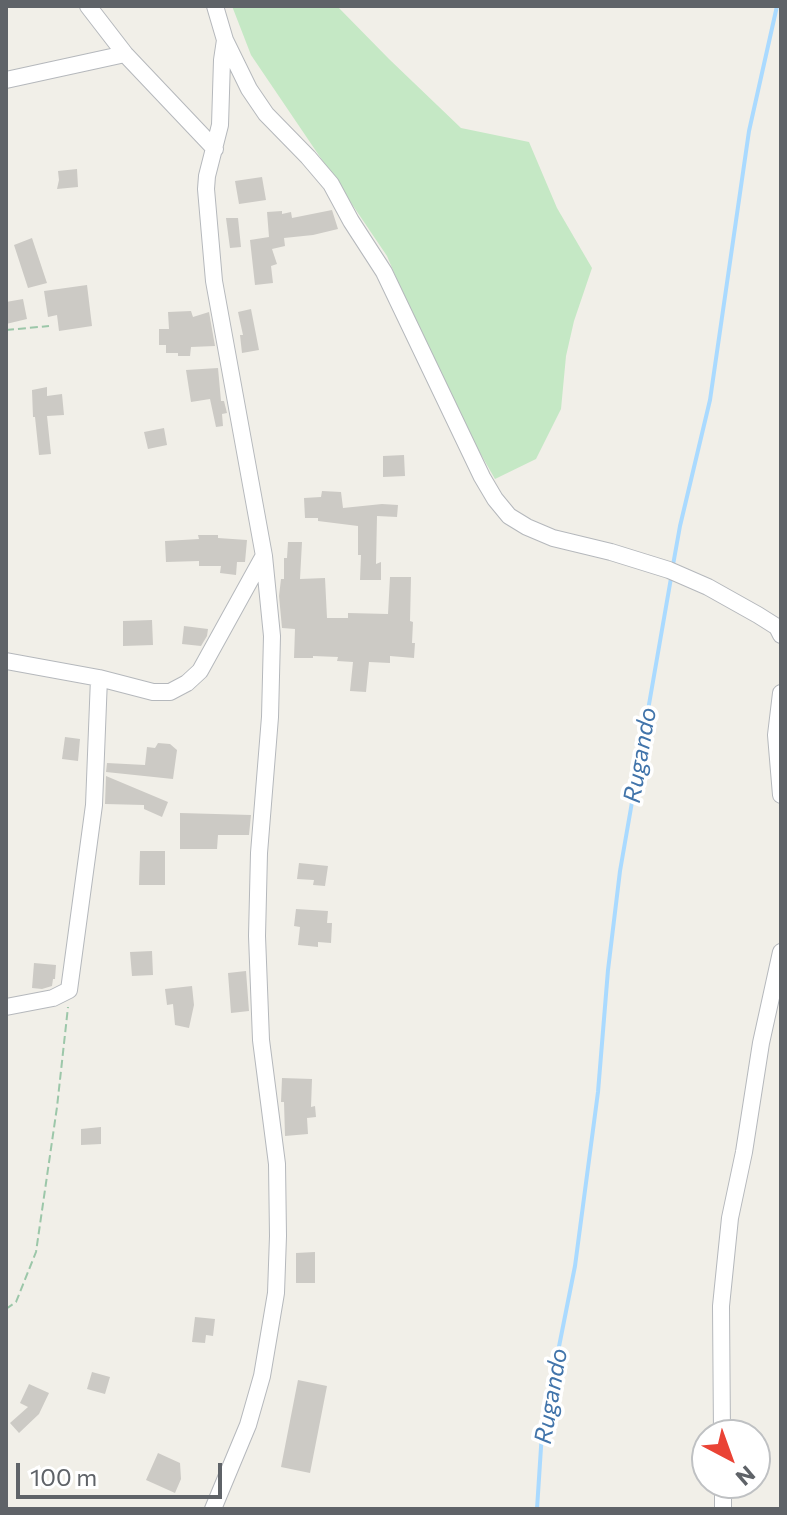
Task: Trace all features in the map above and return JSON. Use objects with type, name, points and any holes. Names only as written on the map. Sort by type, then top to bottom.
[{"type":"street","points":[[88,6],[125,54],[215,149]]},
{"type":"street","points":[[215,6],[225,40],[249,89],[266,114],[331,184],[384,272],[482,477],[509,516],[553,538],[669,570],[708,587],[777,627],[781,635]]},
{"type":"street","points":[[213,1509],[248,1425],[262,1376],[276,1293],[278,1236],[277,1164],[261,1040],[257,965],[257,887],[272,636],[264,556],[214,281],[206,182],[220,125],[225,40]]},
{"type":"street","points":[[6,80],[125,54]]},
{"type":"street","points":[[6,661],[99,678],[153,692],[170,692],[200,671],[264,556]]},
{"type":"street","points":[[6,1007],[53,998],[69,990],[94,805],[99,678]]},
{"type":"street","points":[[781,693],[776,735],[781,795]]},
{"type":"street","points":[[722,1419],[721,1306],[730,1218],[761,1043],[781,952]]},
{"type":"path","points":[[6,330],[49,326]]},
{"type":"path","points":[[6,1309],[16,1302],[36,1252],[57,1107],[69,990]]},
{"type":"green space","points":[[232,6],[337,6],[461,128],[529,142],[557,208],[592,268],[566,356],[561,409],[536,459],[495,479],[443,388],[387,256],[251,55]]},
{"type":"building","points":[[77,169],[78,187],[57,189],[58,171]]},
{"type":"building","points":[[262,177],[266,200],[239,204],[235,181]]},
{"type":"building","points":[[332,210],[338,229],[284,238],[285,246],[272,249],[277,264],[271,266],[273,283],[255,285],[250,240],[269,237],[267,212],[291,212],[292,218]]},
{"type":"building","points":[[226,218],[238,218],[241,247],[230,248]]},
{"type":"building","points":[[32,238],[47,283],[28,288],[14,245]]},
{"type":"building","points":[[87,285],[92,326],[59,331],[57,315],[48,317],[44,291]]},
{"type":"building","points":[[23,299],[27,319],[6,324],[6,302]]},
{"type":"building","points":[[251,309],[259,350],[242,353],[240,335],[243,335],[238,312]]},
{"type":"building","points":[[191,311],[193,317],[209,312],[215,346],[191,347],[190,356],[166,353],[166,345],[159,345],[159,329],[169,329],[168,312]]},
{"type":"building","points":[[218,368],[221,401],[224,401],[227,413],[222,414],[223,426],[216,427],[210,399],[191,402],[186,370]]},
{"type":"building","points":[[47,387],[47,396],[62,394],[64,415],[47,416],[51,454],[39,455],[32,390]]},
{"type":"building","points":[[164,428],[167,445],[148,449],[144,432]]},
{"type":"building","points":[[404,455],[405,476],[383,477],[383,456]]},
{"type":"building","points":[[322,491],[341,492],[343,508],[398,505],[397,517],[377,516],[376,564],[381,562],[381,580],[360,580],[358,526],[305,518],[304,498],[321,497]]},
{"type":"building","points":[[198,535],[247,540],[245,562],[237,562],[236,575],[220,573],[221,566],[199,566],[199,561],[166,562],[165,541],[199,539]]},
{"type":"building","points":[[288,542],[302,542],[300,579],[325,578],[327,618],[348,618],[348,613],[388,614],[390,577],[411,577],[410,621],[413,622],[414,658],[390,656],[390,663],[369,662],[366,692],[350,691],[353,662],[337,661],[338,657],[294,658],[295,629],[282,628],[279,596]]},
{"type":"building","points":[[152,620],[153,645],[123,646],[123,621]]},
{"type":"building","points":[[184,626],[208,629],[201,646],[182,644]]},
{"type":"building","points":[[65,737],[80,739],[78,761],[62,759]]},
{"type":"building","points":[[158,743],[170,744],[177,750],[173,779],[106,772],[107,763],[145,765],[147,747],[155,748]]},
{"type":"building","points":[[106,776],[168,802],[162,817],[144,809],[144,805],[105,804]]},
{"type":"building","points":[[180,813],[251,815],[249,835],[218,835],[217,849],[180,849]]},
{"type":"building","points":[[140,851],[165,851],[165,885],[139,885]]},
{"type":"building","points":[[299,863],[328,866],[325,886],[313,885],[314,880],[297,879]]},
{"type":"building","points":[[296,909],[328,911],[327,923],[332,923],[331,943],[318,942],[318,947],[298,945],[300,927],[294,926]]},
{"type":"building","points":[[152,951],[153,975],[132,976],[130,952]]},
{"type":"building","points":[[34,963],[56,965],[52,986],[32,988]]},
{"type":"building","points":[[246,971],[249,1011],[231,1013],[228,973]]},
{"type":"building","points":[[192,986],[194,1005],[189,1028],[175,1025],[173,1004],[167,1005],[165,989]]},
{"type":"building","points":[[282,1078],[312,1079],[311,1107],[315,1106],[316,1117],[307,1118],[308,1134],[285,1136]]},
{"type":"building","points":[[101,1127],[101,1144],[81,1145],[81,1129]]},
{"type":"building","points":[[315,1252],[315,1283],[296,1283],[296,1253]]},
{"type":"building","points":[[195,1317],[215,1319],[213,1336],[206,1335],[205,1343],[192,1342]]},
{"type":"building","points":[[92,1372],[110,1377],[105,1394],[87,1389]]},
{"type":"building","points":[[298,1380],[327,1386],[310,1473],[281,1467]]},
{"type":"building","points":[[29,1384],[49,1393],[39,1414],[19,1433],[10,1423],[28,1407],[20,1403]]},
{"type":"building","points":[[158,1453],[180,1463],[181,1479],[175,1493],[146,1480]]},
{"type":"waterway","name":"Rugando","points":[[673,565],[710,400],[749,131],[777,6]]},
{"type":"waterway","name":"Rugando","points":[[537,1509],[542,1432],[575,1266],[598,1092],[620,871],[671,578]]}]
